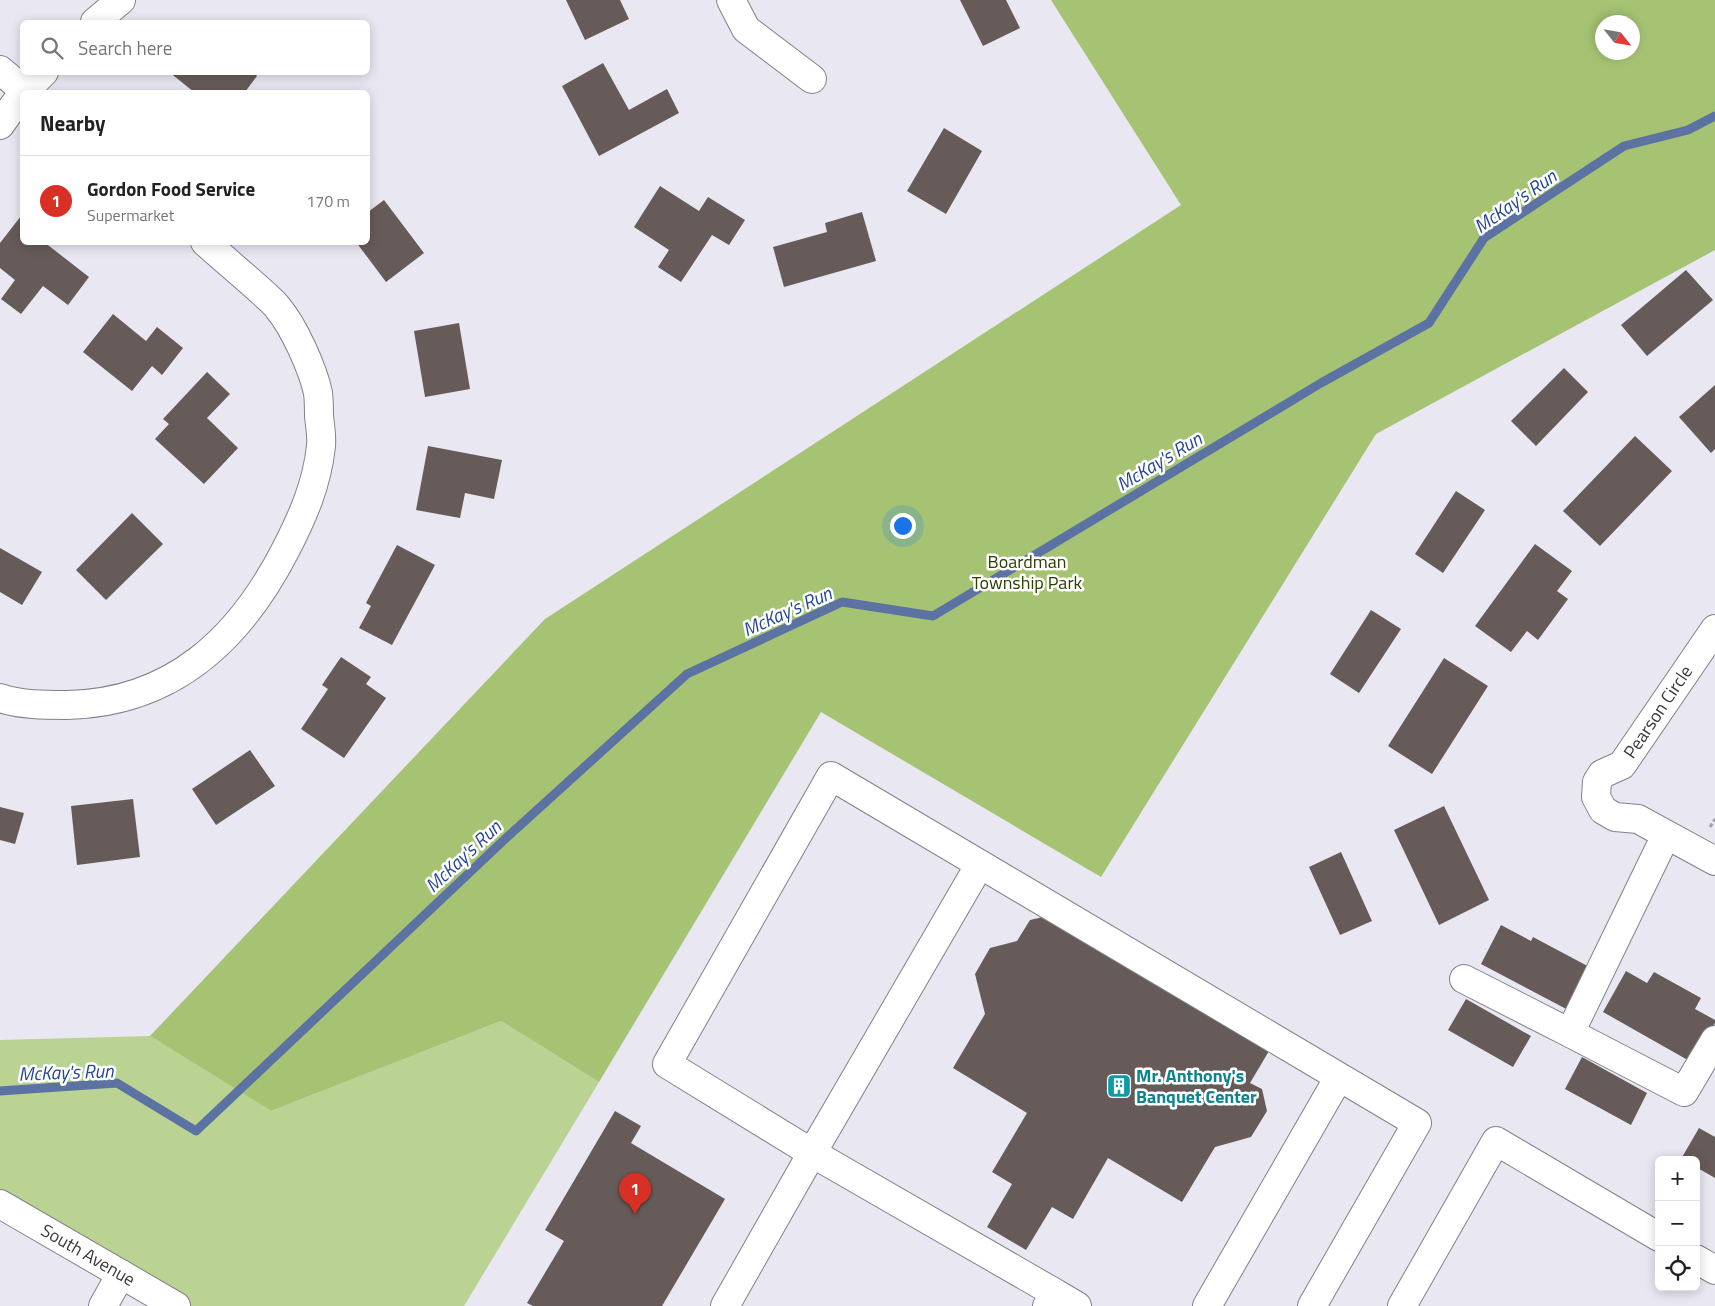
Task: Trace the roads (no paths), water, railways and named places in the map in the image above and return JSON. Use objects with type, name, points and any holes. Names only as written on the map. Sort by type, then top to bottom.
[{"type":"street","points":[[97,20],[121,0]]},
{"type":"street","points":[[731,0],[746,29],[812,79]]},
{"type":"street","points":[[0,70],[21,90]]},
{"type":"street","points":[[27,90],[41,75]]},
{"type":"street","points":[[0,125],[20,98]]},
{"type":"street","points":[[0,698],[40,706],[90,705],[122,699],[169,680],[208,654],[232,632],[261,593],[280,562],[302,519],[314,487],[321,444],[318,393],[301,345],[278,308],[208,245]]},
{"type":"street","name":"Pearson Circle","points":[[1715,629],[1622,765],[1602,774],[1597,782],[1596,797],[1603,810],[1615,817],[1638,819],[1715,861]]},
{"type":"street","points":[[1060,1302],[667,1064],[830,776],[1418,1123],[1312,1306]]},
{"type":"street","points":[[1570,1033],[1666,835]]},
{"type":"street","points":[[725,1306],[980,864]]},
{"type":"street","points":[[1464,979],[1684,1092],[1715,1040]]},
{"type":"street","points":[[1207,1306],[1339,1077]]},
{"type":"street","points":[[1402,1306],[1496,1141],[1655,1235]]},
{"type":"street","name":"South Avenue","points":[[0,1204],[176,1306]]},
{"type":"street","points":[[1700,1261],[1715,1270]]},
{"type":"street","points":[[102,1306],[121,1274]]},
{"type":"waterway","name":"McKay's Run","points":[[0,1091],[117,1083],[196,1131],[505,839],[687,674],[842,602],[933,616],[1321,383],[1429,323],[1484,238],[1624,146],[1688,130],[1715,116]]},
{"type":"place","name":"Mr. Anthony's Banquet Center","points":[[1119,1086]]},
{"type":"place","name":"Gordon Food Service","points":[[635,1214]]},
{"type":"park label","name":"Boardman Township Park","points":[[1027,572]]}]
